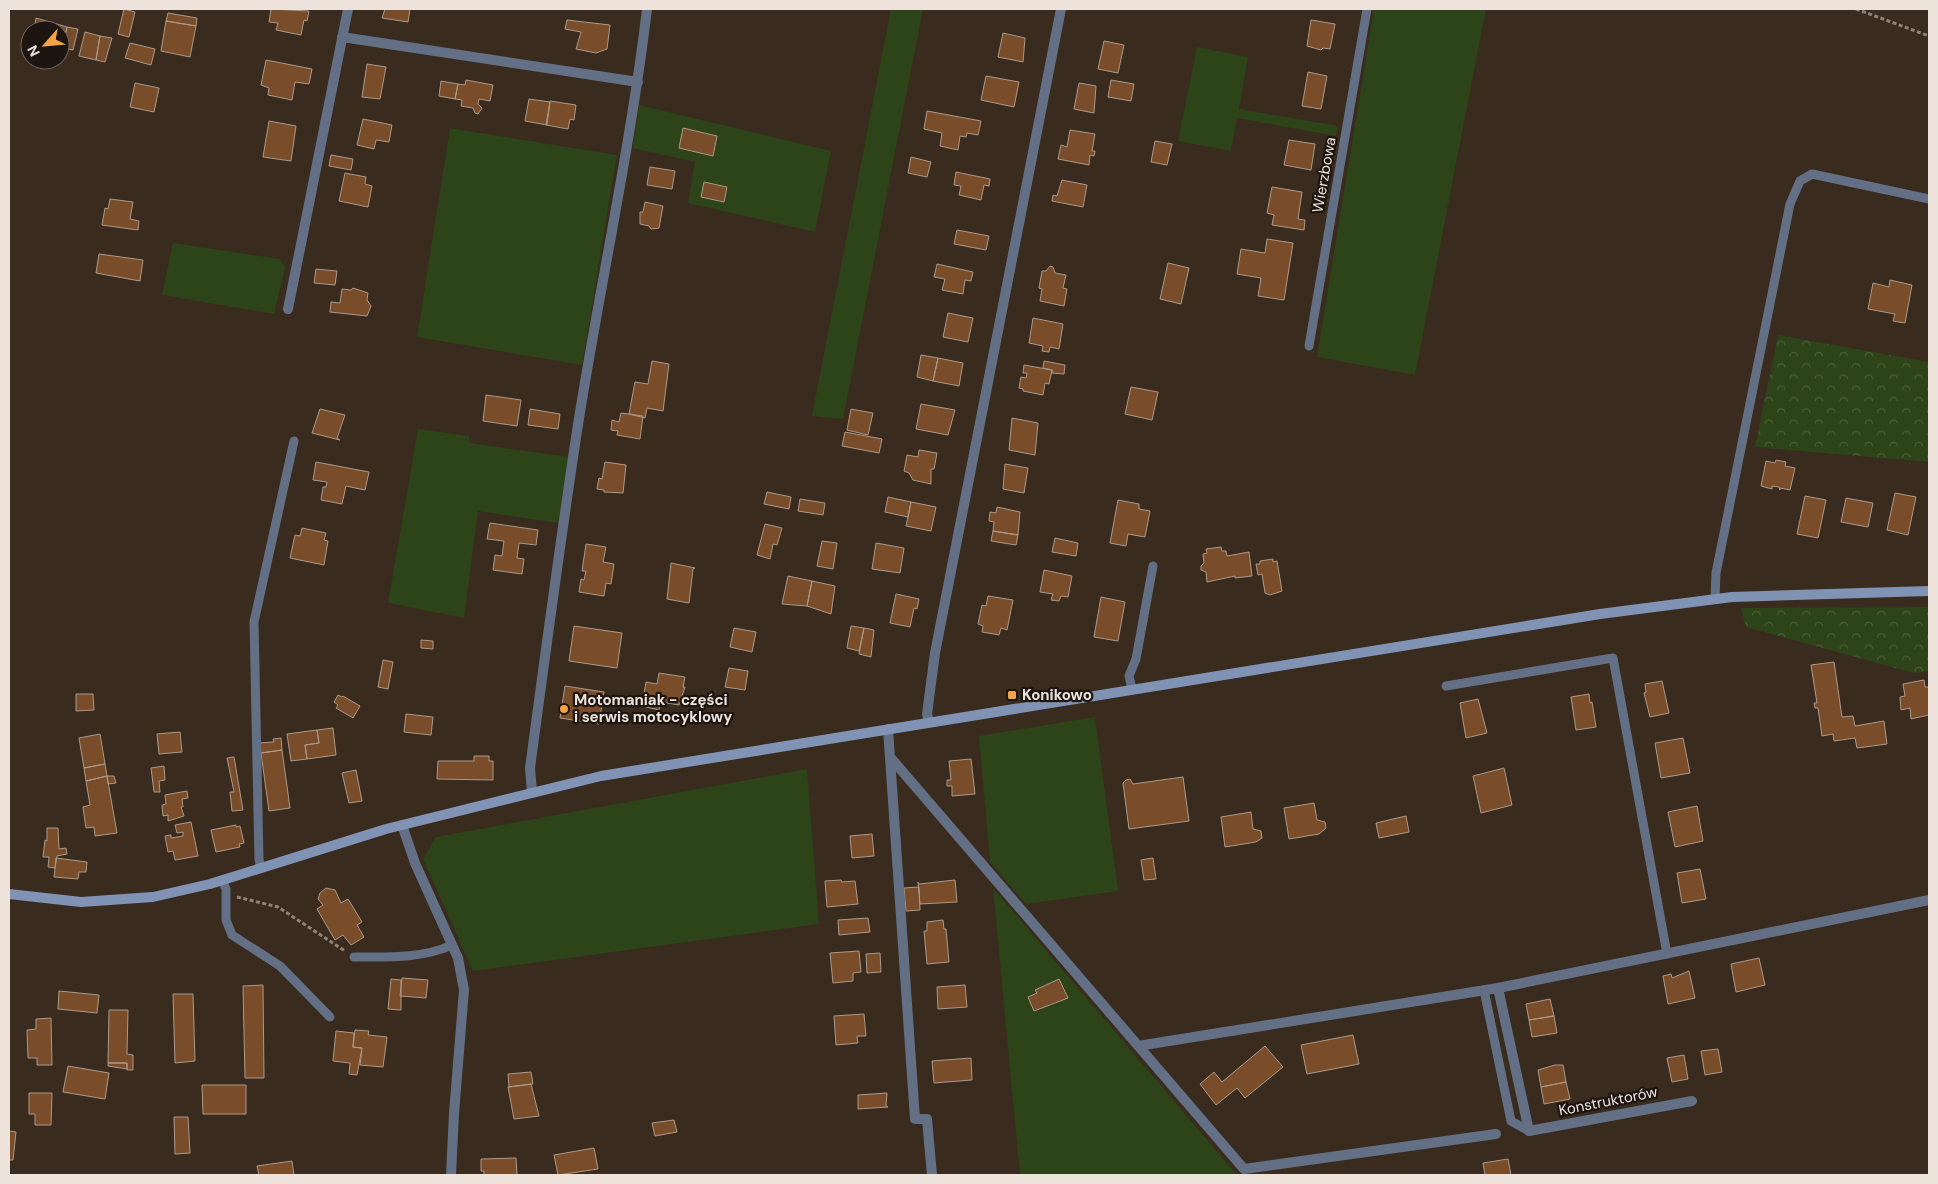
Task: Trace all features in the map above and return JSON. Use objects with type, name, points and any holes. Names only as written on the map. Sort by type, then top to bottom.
[{"type":"main road","points":[[9,894],[69,902],[112,902],[162,896],[224,885],[261,868],[402,825],[532,792],[632,771],[1609,612],[1715,598],[1929,591]]},
{"type":"street","points":[[288,309],[348,9]]},
{"type":"street","points":[[532,792],[530,768],[577,431],[638,82],[647,9]]},
{"type":"street","points":[[929,722],[927,714],[935,653],[1061,9]]},
{"type":"street","points":[[342,37],[638,82]]},
{"type":"street","points":[[888,729],[914,1119],[927,1119],[932,1175]]},
{"type":"street","points":[[890,758],[1244,1169],[1496,1134]]},
{"type":"street","points":[[402,825],[415,863],[463,974],[464,990],[451,1175]]},
{"type":"street","points":[[1138,1046],[1498,988],[1929,900]]},
{"type":"street","points":[[1498,988],[1528,1131]]},
{"type":"street","name":"Konstruktorów","points":[[1528,1131],[1692,1100]]},
{"type":"lane","name":"Wierzbowa","points":[[1309,346],[1367,9]]},
{"type":"lane","points":[[1715,598],[1716,573],[1790,204],[1800,181],[1812,174],[1929,199]]},
{"type":"lane","points":[[261,868],[259,859],[254,622],[294,441]]},
{"type":"lane","points":[[1132,689],[1129,676],[1136,659],[1152,566]]},
{"type":"lane","points":[[1446,686],[1613,658],[1667,954]]},
{"type":"lane","points":[[224,885],[226,920],[232,935],[280,966],[330,1017]]},
{"type":"lane","points":[[354,957],[397,957],[434,952],[452,945]]},
{"type":"lane","points":[[1484,990],[1511,1122],[1528,1131]]},
{"type":"path","points":[[1856,9],[1929,36]]},
{"type":"path","points":[[224,885],[238,898],[278,907],[354,957]]},
{"type":"green space","points":[[891,9],[923,9],[843,419],[812,416]]},
{"type":"green space","points":[[1374,9],[1486,9],[1415,375],[1317,357]]},
{"type":"green space","points":[[1197,47],[1248,57],[1239,109],[1338,126],[1336,136],[1237,118],[1231,151],[1178,141]]},
{"type":"green space","points":[[639,105],[831,151],[815,232],[688,203],[695,162],[633,148]]},
{"type":"green space","points":[[450,128],[617,155],[582,365],[417,337]]},
{"type":"green space","points":[[173,243],[280,259],[285,268],[274,314],[162,295]]},
{"type":"green space","points":[[1778,335],[1929,362],[1929,462],[1755,447]]},
{"type":"green space","points":[[418,429],[469,436],[469,443],[569,457],[558,523],[478,511],[464,618],[388,603]]},
{"type":"green space","points":[[1929,607],[1929,671],[1914,673],[1746,627],[1741,608]]},
{"type":"green space","points":[[1095,717],[1118,891],[1026,904],[990,862],[979,736]]},
{"type":"green space","points":[[807,769],[819,924],[473,971],[423,859],[436,837]]},
{"type":"green space","points":[[993,888],[1237,1175],[1020,1175]]},
{"type":"building","points":[[124,9],[135,12],[129,37],[118,34]]},
{"type":"building","points":[[271,9],[309,11],[307,21],[304,20],[301,35],[276,30],[278,23],[269,22]]},
{"type":"building","points":[[385,9],[410,9],[408,22],[382,18]]},
{"type":"building","points":[[168,13],[197,18],[196,26],[166,21]]},
{"type":"building","points":[[567,20],[610,25],[607,49],[596,53],[576,49],[581,32],[565,29]]},
{"type":"building","points":[[1311,20],[1335,24],[1330,49],[1323,48],[1321,50],[1307,46]]},
{"type":"building","points":[[166,21],[196,26],[190,57],[161,51]]},
{"type":"building","points":[[70,28],[78,29],[73,50],[70,49]]},
{"type":"building","points":[[85,32],[100,36],[96,60],[79,56]]},
{"type":"building","points":[[1003,33],[1025,38],[1023,62],[998,57]]},
{"type":"building","points":[[100,36],[112,38],[105,62],[96,60]]},
{"type":"building","points":[[1104,41],[1124,45],[1118,73],[1098,69]]},
{"type":"building","points":[[130,43],[155,49],[151,65],[125,58]]},
{"type":"building","points":[[266,60],[312,69],[309,84],[295,82],[292,100],[268,95],[269,88],[261,85]]},
{"type":"building","points":[[367,64],[386,67],[380,99],[362,97]]},
{"type":"building","points":[[1308,72],[1327,76],[1321,109],[1302,106]]},
{"type":"building","points":[[986,76],[1019,82],[1014,107],[981,100]]},
{"type":"building","points":[[466,80],[493,85],[490,101],[479,99],[478,104],[482,108],[478,114],[475,113],[473,108],[461,106],[462,100],[455,99],[458,84],[465,85]]},
{"type":"building","points":[[1111,80],[1134,84],[1131,101],[1108,97]]},
{"type":"building","points":[[441,81],[458,84],[455,99],[439,96]]},
{"type":"building","points":[[135,83],[159,88],[154,112],[130,107]]},
{"type":"building","points":[[1079,83],[1096,86],[1094,113],[1074,109]]},
{"type":"building","points":[[529,99],[550,102],[547,125],[525,121]]},
{"type":"building","points":[[550,101],[576,105],[574,120],[570,119],[568,129],[546,125]]},
{"type":"building","points":[[927,111],[981,121],[978,135],[967,133],[966,137],[960,136],[958,150],[940,146],[942,133],[924,129]]},
{"type":"building","points":[[363,119],[392,125],[389,142],[376,140],[374,149],[357,145]]},
{"type":"building","points":[[269,121],[296,126],[291,161],[263,157]]},
{"type":"building","points":[[683,128],[717,136],[713,156],[679,148]]},
{"type":"building","points":[[1070,130],[1095,134],[1092,151],[1095,151],[1094,156],[1090,155],[1089,165],[1058,159],[1061,145],[1067,147]]},
{"type":"building","points":[[1289,140],[1315,144],[1311,170],[1284,165]]},
{"type":"building","points":[[1155,141],[1172,144],[1167,165],[1151,162]]},
{"type":"building","points":[[331,155],[353,159],[351,170],[329,166]]},
{"type":"building","points":[[911,157],[931,162],[927,177],[908,173]]},
{"type":"building","points":[[650,167],[675,171],[672,189],[647,185]]},
{"type":"building","points":[[956,172],[990,179],[989,186],[984,185],[981,200],[959,195],[961,186],[954,185]]},
{"type":"building","points":[[345,173],[366,177],[365,184],[372,186],[368,207],[339,201]]},
{"type":"building","points":[[1062,180],[1087,185],[1083,207],[1052,201],[1053,195],[1057,196]]},
{"type":"building","points":[[704,182],[727,187],[724,202],[701,197]]},
{"type":"building","points":[[1272,187],[1302,192],[1298,219],[1305,220],[1304,230],[1272,225],[1274,215],[1267,213]]},
{"type":"building","points":[[110,199],[133,202],[130,219],[139,221],[138,230],[102,225],[105,208],[108,209]]},
{"type":"building","points":[[645,202],[663,206],[659,228],[651,229],[649,226],[640,224],[640,212],[643,212]]},
{"type":"building","points":[[957,230],[989,236],[986,250],[954,244]]},
{"type":"building","points":[[1267,239],[1293,243],[1284,300],[1258,296],[1261,278],[1237,274],[1241,249],[1265,253]]},
{"type":"building","points":[[99,254],[143,260],[140,281],[96,273]]},
{"type":"building","points":[[1168,263],[1189,268],[1181,304],[1160,299]]},
{"type":"building","points":[[937,264],[973,272],[971,281],[965,280],[963,294],[942,290],[945,279],[934,277]]},
{"type":"building","points":[[1050,266],[1053,267],[1055,273],[1066,275],[1063,288],[1067,289],[1064,306],[1040,301],[1042,289],[1039,288],[1042,271],[1046,271]]},
{"type":"building","points":[[316,269],[337,271],[335,285],[314,283]]},
{"type":"building","points":[[1890,280],[1912,285],[1905,323],[1893,321],[1895,314],[1868,309],[1873,283],[1889,287]]},
{"type":"building","points":[[353,288],[368,293],[367,300],[371,306],[367,316],[330,312],[331,302],[340,303],[342,289],[351,290]]},
{"type":"building","points":[[948,313],[973,318],[968,342],[943,337]]},
{"type":"building","points":[[1033,318],[1063,324],[1059,349],[1050,347],[1049,352],[1042,351],[1043,346],[1029,343]]},
{"type":"building","points":[[921,355],[938,358],[933,381],[917,377]]},
{"type":"building","points":[[938,358],[963,363],[959,386],[933,381]]},
{"type":"building","points":[[652,361],[669,364],[663,411],[647,408],[645,418],[629,414],[635,382],[648,384]]},
{"type":"building","points":[[1044,361],[1065,365],[1064,374],[1052,373],[1052,370],[1043,368]]},
{"type":"building","points":[[1024,365],[1052,370],[1049,384],[1045,383],[1043,395],[1023,391],[1023,389],[1019,388],[1021,377],[1026,378],[1027,373],[1023,373]]},
{"type":"building","points":[[1131,387],[1158,392],[1152,420],[1125,414]]},
{"type":"building","points":[[486,395],[521,400],[517,426],[483,421]]},
{"type":"building","points":[[921,404],[955,410],[948,435],[916,429]]},
{"type":"building","points":[[320,409],[345,415],[337,438],[340,440],[312,433]]},
{"type":"building","points":[[530,409],[560,414],[558,429],[528,425]]},
{"type":"building","points":[[851,409],[873,413],[868,435],[847,430]]},
{"type":"building","points":[[621,413],[643,416],[640,439],[617,435],[618,431],[611,430],[612,420],[619,422]]},
{"type":"building","points":[[1012,418],[1038,423],[1035,455],[1009,450]]},
{"type":"building","points":[[845,432],[882,439],[879,453],[842,446]]},
{"type":"building","points":[[919,450],[937,453],[934,469],[931,469],[931,484],[913,480],[909,473],[904,471],[907,455],[918,457]]},
{"type":"building","points":[[1776,460],[1786,462],[1785,466],[1795,468],[1790,490],[1780,488],[1780,490],[1779,487],[1772,486],[1772,489],[1761,486],[1766,461],[1775,463]]},
{"type":"building","points":[[316,462],[369,472],[365,490],[346,486],[342,504],[321,500],[323,487],[326,487],[327,482],[313,480]]},
{"type":"building","points":[[605,462],[626,465],[623,493],[604,492],[604,490],[597,489],[599,478],[602,479]]},
{"type":"building","points":[[1005,464],[1028,468],[1024,493],[1003,489]]},
{"type":"building","points":[[767,492],[791,497],[789,509],[764,504]]},
{"type":"building","points":[[1895,493],[1916,497],[1908,535],[1887,530]]},
{"type":"building","points":[[1805,496],[1826,500],[1818,538],[1797,534]]},
{"type":"building","points":[[888,497],[911,502],[908,517],[885,512]]},
{"type":"building","points":[[1846,498],[1873,503],[1868,527],[1841,522]]},
{"type":"building","points":[[800,499],[825,503],[823,515],[798,511]]},
{"type":"building","points":[[1118,500],[1139,504],[1139,509],[1150,511],[1145,537],[1128,534],[1126,546],[1110,543]]},
{"type":"building","points":[[911,502],[936,507],[931,531],[906,526]]},
{"type":"building","points":[[997,507],[1020,512],[1018,535],[993,531],[994,522],[989,521],[990,512],[996,513]]},
{"type":"building","points":[[490,523],[538,530],[536,545],[519,543],[517,558],[524,559],[522,574],[493,570],[495,555],[502,556],[504,541],[487,539]]},
{"type":"building","points":[[765,524],[782,528],[777,545],[773,544],[770,559],[757,555]]},
{"type":"building","points":[[302,528],[326,533],[324,540],[328,541],[324,565],[290,558],[295,535],[300,536]]},
{"type":"building","points":[[993,531],[1018,535],[1016,545],[991,541]]},
{"type":"building","points":[[1055,538],[1078,543],[1076,556],[1052,552]]},
{"type":"building","points":[[822,541],[837,543],[833,569],[817,566]]},
{"type":"building","points":[[876,543],[904,548],[900,573],[872,569]]},
{"type":"building","points":[[586,544],[606,547],[603,562],[614,564],[611,584],[606,583],[604,596],[579,592],[581,579],[584,580],[586,571],[582,571]]},
{"type":"building","points":[[1221,547],[1222,551],[1226,551],[1227,556],[1249,552],[1252,576],[1235,578],[1235,576],[1207,582],[1206,572],[1201,570],[1201,566],[1204,563],[1203,554],[1207,553],[1206,549]]},
{"type":"building","points":[[1273,559],[1273,562],[1277,561],[1282,591],[1270,595],[1265,593],[1262,574],[1258,575],[1256,564],[1260,564],[1260,561]]},
{"type":"building","points":[[671,563],[695,568],[693,569],[689,603],[667,599]]},
{"type":"building","points":[[1044,570],[1072,576],[1068,597],[1061,596],[1059,601],[1051,600],[1053,594],[1040,592]]},
{"type":"building","points":[[788,576],[812,581],[807,606],[782,604]]},
{"type":"building","points":[[812,581],[835,586],[831,614],[807,606]]},
{"type":"building","points":[[896,594],[919,599],[917,609],[914,608],[910,627],[890,623]]},
{"type":"building","points":[[988,596],[1013,600],[1007,630],[1001,628],[999,635],[982,632],[983,626],[978,624],[982,605],[986,606]]},
{"type":"building","points":[[1101,597],[1125,602],[1118,641],[1094,637]]},
{"type":"building","points":[[574,626],[622,633],[617,668],[569,661]]},
{"type":"building","points":[[851,626],[864,628],[859,651],[847,648]]},
{"type":"building","points":[[734,628],[756,632],[752,652],[730,647]]},
{"type":"building","points":[[864,628],[874,630],[871,657],[859,654]]},
{"type":"building","points":[[421,640],[433,641],[433,649],[421,648]]},
{"type":"building","points":[[383,660],[393,662],[388,689],[378,687]]},
{"type":"building","points":[[1834,662],[1842,717],[1853,716],[1855,726],[1884,721],[1887,744],[1857,748],[1855,738],[1834,741],[1833,734],[1822,736],[1818,708],[1815,708],[1814,703],[1817,703],[1811,665]]},
{"type":"building","points":[[729,668],[748,671],[745,690],[725,687]]},
{"type":"building","points":[[659,673],[685,677],[683,687],[685,687],[679,705],[661,702],[659,710],[642,706],[646,682],[657,684]]},
{"type":"building","points":[[1924,680],[1925,687],[1929,687],[1929,715],[1911,719],[1910,708],[1901,710],[1900,697],[1905,696],[1903,684]]},
{"type":"building","points":[[1662,681],[1669,713],[1650,717],[1644,693],[1646,692],[1645,684]]},
{"type":"building","points":[[565,686],[604,692],[599,724],[560,718]]},
{"type":"building","points":[[76,694],[93,694],[94,710],[76,711]]},
{"type":"building","points":[[1589,694],[1596,727],[1576,730],[1571,697]]},
{"type":"building","points":[[338,695],[360,706],[353,718],[336,708],[338,705],[334,702]]},
{"type":"building","points":[[1478,699],[1487,733],[1466,738],[1460,703]]},
{"type":"building","points":[[406,714],[433,717],[431,735],[404,732]]},
{"type":"building","points":[[333,728],[336,755],[307,759],[305,745],[319,743],[317,730]]},
{"type":"building","points":[[317,730],[319,743],[305,745],[307,759],[291,761],[287,734]]},
{"type":"building","points":[[180,732],[182,752],[159,754],[157,734]]},
{"type":"building","points":[[100,734],[105,764],[84,768],[79,738]]},
{"type":"building","points":[[281,738],[282,750],[261,753],[259,743],[274,742],[273,739]]},
{"type":"building","points":[[1683,738],[1690,773],[1661,778],[1655,743]]},
{"type":"building","points":[[282,750],[290,808],[269,811],[261,753]]},
{"type":"building","points":[[474,756],[489,756],[489,761],[493,761],[493,780],[437,779],[438,761],[474,761]]},
{"type":"building","points":[[234,757],[243,810],[232,811],[230,792],[234,792],[227,758]]},
{"type":"building","points":[[971,759],[975,794],[952,796],[952,786],[947,786],[947,780],[951,780],[949,761]]},
{"type":"building","points":[[105,764],[107,776],[86,781],[84,768]]},
{"type":"building","points":[[164,766],[165,780],[159,781],[160,792],[154,792],[151,768]]},
{"type":"building","points":[[1504,768],[1512,805],[1481,813],[1473,776]]},
{"type":"building","points":[[356,770],[362,801],[349,803],[342,773]]},
{"type":"building","points":[[107,776],[117,833],[95,836],[94,827],[86,828],[83,807],[90,805],[86,781]]},
{"type":"building","points":[[107,776],[114,776],[116,783],[108,784]]},
{"type":"building","points":[[1183,777],[1189,821],[1129,829],[1123,783],[1126,780],[1130,779],[1133,784]]},
{"type":"building","points":[[187,791],[188,798],[182,799],[183,807],[181,807],[184,816],[168,821],[168,815],[163,816],[162,805],[166,804],[165,795]]},
{"type":"building","points":[[1314,803],[1317,820],[1325,822],[1326,828],[1319,834],[1289,839],[1284,808]]},
{"type":"building","points":[[1697,806],[1703,841],[1675,847],[1668,812]]},
{"type":"building","points":[[1251,812],[1253,829],[1261,831],[1262,838],[1256,842],[1225,847],[1221,817]]},
{"type":"building","points":[[1406,816],[1409,832],[1379,838],[1376,823]]},
{"type":"building","points":[[191,822],[198,856],[175,860],[173,851],[168,852],[165,836],[171,835],[171,838],[183,836],[183,832],[177,833],[175,825]]},
{"type":"building","points":[[236,825],[236,827],[240,826],[244,843],[239,844],[240,847],[216,852],[211,830]]},
{"type":"building","points":[[47,828],[58,828],[59,849],[66,848],[67,854],[57,856],[55,868],[48,867],[49,857],[43,857],[45,840],[47,841]]},
{"type":"building","points":[[872,834],[874,856],[852,858],[850,836]]},
{"type":"building","points":[[56,858],[87,862],[86,872],[79,872],[78,879],[54,877]]},
{"type":"building","points":[[1153,858],[1156,879],[1144,880],[1141,860]]},
{"type":"building","points":[[1700,869],[1706,899],[1682,903],[1677,873]]},
{"type":"building","points":[[841,880],[842,882],[855,881],[858,904],[827,907],[825,881]]},
{"type":"building","points":[[955,880],[957,902],[920,904],[918,882],[919,884]]},
{"type":"building","points":[[919,887],[920,910],[906,911],[904,888]]},
{"type":"building","points":[[326,888],[335,890],[341,903],[348,899],[362,922],[357,925],[364,937],[351,945],[343,935],[335,940],[317,909],[323,905],[318,899],[320,893]]},
{"type":"building","points":[[868,918],[870,932],[839,935],[838,920]]},
{"type":"building","points":[[943,920],[944,929],[946,929],[949,962],[927,964],[924,931],[927,931],[927,922]]},
{"type":"building","points":[[859,951],[861,972],[853,973],[853,981],[833,983],[830,953]]},
{"type":"building","points":[[880,953],[881,972],[867,973],[866,954]]},
{"type":"building","points":[[1759,958],[1765,985],[1736,992],[1731,964]]},
{"type":"building","points":[[1689,971],[1695,998],[1668,1004],[1663,976],[1671,974],[1672,978]]},
{"type":"building","points":[[402,978],[428,980],[426,998],[400,996]]},
{"type":"building","points":[[391,979],[401,980],[401,1010],[388,1009]]},
{"type":"building","points":[[1059,979],[1068,998],[1034,1011],[1028,997],[1037,993],[1035,990]]},
{"type":"building","points":[[263,985],[264,1078],[245,1078],[243,986]]},
{"type":"building","points":[[965,985],[967,1007],[938,1009],[937,987]]},
{"type":"building","points":[[59,991],[99,995],[97,1013],[58,1009]]},
{"type":"building","points":[[173,994],[193,994],[195,1061],[175,1063]]},
{"type":"building","points":[[1550,999],[1554,1016],[1529,1020],[1526,1004]]},
{"type":"building","points":[[109,1010],[128,1010],[127,1054],[133,1055],[133,1070],[127,1070],[127,1063],[108,1063]]},
{"type":"building","points":[[864,1014],[866,1036],[857,1036],[858,1043],[836,1045],[834,1016]]},
{"type":"building","points":[[1554,1016],[1557,1033],[1532,1037],[1529,1020]]},
{"type":"building","points":[[51,1018],[52,1065],[37,1065],[37,1058],[28,1058],[27,1030],[36,1029],[36,1019]]},
{"type":"building","points":[[355,1030],[369,1031],[368,1035],[387,1037],[383,1067],[360,1065],[362,1048],[353,1047]]},
{"type":"building","points":[[336,1031],[354,1033],[353,1047],[362,1048],[357,1075],[349,1074],[350,1063],[333,1061]]},
{"type":"building","points":[[1353,1035],[1359,1064],[1307,1074],[1301,1045]]},
{"type":"building","points":[[1265,1046],[1283,1067],[1245,1098],[1237,1088],[1216,1105],[1200,1084],[1214,1072],[1222,1082]]},
{"type":"building","points":[[1718,1049],[1722,1072],[1705,1075],[1701,1051]]},
{"type":"building","points":[[1684,1055],[1688,1079],[1672,1082],[1667,1058]]},
{"type":"building","points":[[971,1058],[972,1080],[934,1083],[932,1061]]},
{"type":"building","points":[[108,1063],[127,1063],[127,1069],[108,1066]]},
{"type":"building","points":[[1555,1065],[1563,1065],[1566,1082],[1541,1087],[1538,1070]]},
{"type":"building","points":[[68,1066],[109,1073],[105,1099],[63,1092]]},
{"type":"building","points":[[531,1072],[533,1084],[509,1087],[508,1074]]},
{"type":"building","points":[[1566,1082],[1570,1099],[1544,1104],[1541,1087]]},
{"type":"building","points":[[531,1084],[539,1116],[514,1119],[508,1087]]},
{"type":"building","points":[[202,1085],[246,1085],[246,1114],[203,1114]]},
{"type":"building","points":[[29,1093],[52,1093],[51,1125],[35,1125],[35,1114],[29,1114]]},
{"type":"building","points":[[887,1093],[886,1106],[888,1107],[858,1109],[858,1095]]},
{"type":"building","points":[[174,1117],[188,1117],[190,1153],[175,1154]]},
{"type":"building","points":[[674,1120],[677,1132],[655,1136],[652,1123]]},
{"type":"building","points":[[9,1131],[16,1132],[13,1160],[9,1160]]},
{"type":"building","points":[[594,1148],[598,1169],[558,1175],[554,1155]]},
{"type":"building","points":[[516,1158],[517,1175],[484,1175],[484,1171],[481,1171],[481,1159]]},
{"type":"building","points":[[1508,1159],[1511,1175],[1485,1175],[1483,1163]]},
{"type":"building","points":[[292,1161],[294,1175],[259,1175],[257,1166]]},
{"type":"place","name":"Konikowo","points":[[1012,695]]},
{"type":"place","name":"Motomaniak - części i serwis motocyklowy","points":[[564,709]]}]
